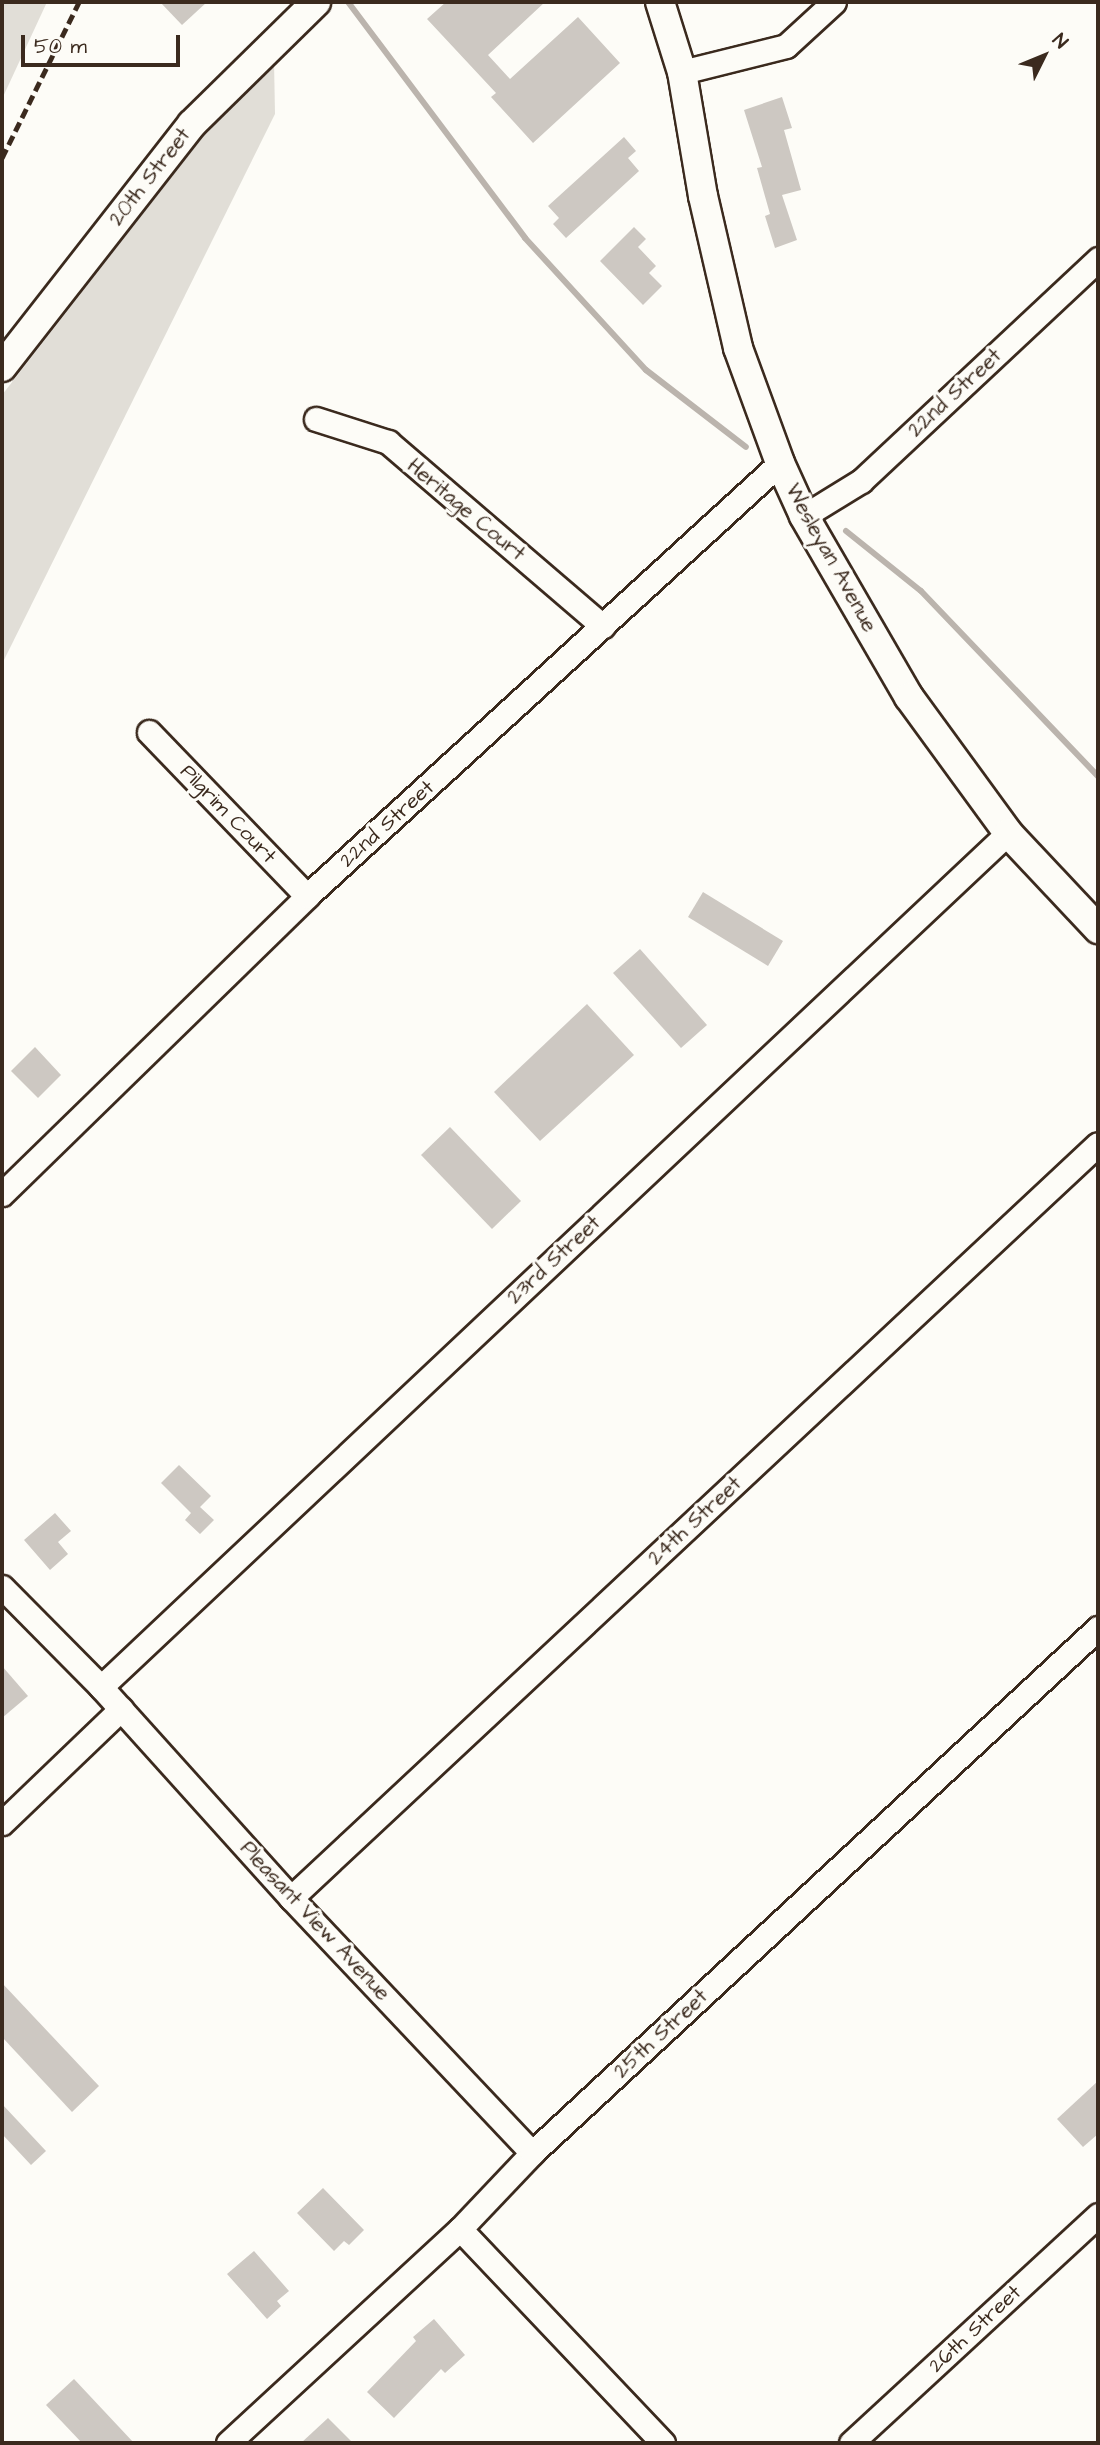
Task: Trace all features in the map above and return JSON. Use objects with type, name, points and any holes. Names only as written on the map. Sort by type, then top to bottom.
[{"type":"street","name":"20th Street","points":[[2,368],[192,124],[316,2]]},
{"type":"street","name":"Wesleyan Avenue","points":[[660,2],[682,72],[703,196],[738,348],[780,463],[804,516],[909,697],[1008,834],[1098,929]]},
{"type":"street","points":[[682,72],[786,46],[834,2]]},
{"type":"street","name":"22nd Street","points":[[804,516],[861,481],[1098,259]]},
{"type":"street","name":"Heritage Court","points":[[316,419],[388,442],[603,626]]},
{"type":"street","name":"22nd Street","points":[[2,1194],[307,896],[780,463]]},
{"type":"street","name":"Pilgrim Court","points":[[149,732],[307,896]]},
{"type":"street","name":"23rd Street","points":[[101,1687],[1008,834]]},
{"type":"street","name":"24th Street","points":[[291,1898],[1098,1144]]},
{"type":"street","points":[[2,1587],[101,1687]]},
{"type":"street","name":"25th Street","points":[[228,2443],[460,2229],[533,2153],[1098,1628]]},
{"type":"street","name":"Pleasant View Avenue","points":[[101,1687],[291,1898],[533,2153]]},
{"type":"street","points":[[2,1823],[121,1709]]},
{"type":"street","name":"26th Street","points":[[851,2443],[1098,2215]]},
{"type":"street","points":[[460,2229],[663,2443]]},
{"type":"shaded area","points":[[2,2],[47,2],[2,99]]},
{"type":"shaded area","points":[[274,61],[275,114],[2,664],[2,395],[202,138]]},
{"type":"building","points":[[160,2],[207,2],[182,25]]},
{"type":"building","points":[[446,2],[545,2],[488,55],[510,79],[578,17],[620,63],[533,143],[491,97],[496,93],[427,19]]},
{"type":"building","points":[[782,97],[792,128],[784,130],[801,190],[782,195],[797,240],[775,248],[765,216],[770,214],[757,168],[762,167],[744,110]]},
{"type":"building","points":[[624,137],[636,151],[628,158],[639,171],[566,238],[553,224],[559,218],[548,206]]},
{"type":"building","points":[[634,227],[646,239],[638,247],[656,266],[649,273],[662,286],[643,305],[600,261]]},
{"type":"building","points":[[703,892],[783,941],[768,966],[688,917]]},
{"type":"building","points":[[640,949],[707,1025],[681,1048],[613,973]]},
{"type":"building","points":[[587,1004],[634,1055],[540,1141],[494,1092]]},
{"type":"building","points":[[35,1047],[61,1075],[38,1098],[11,1071]]},
{"type":"building","points":[[450,1127],[521,1201],[492,1229],[421,1155]]},
{"type":"building","points":[[179,1465],[211,1496],[200,1507],[214,1520],[200,1534],[185,1520],[191,1513],[161,1483]]},
{"type":"building","points":[[55,1513],[71,1531],[58,1542],[68,1554],[50,1570],[24,1540]]},
{"type":"building","points":[[2,1666],[28,1696],[2,1718]]},
{"type":"building","points":[[2,1983],[99,2086],[72,2112],[2,2037]]},
{"type":"building","points":[[1098,2081],[1098,2134],[1083,2147],[1057,2119]]},
{"type":"building","points":[[2,2104],[46,2151],[31,2165],[2,2134]]},
{"type":"building","points":[[323,2188],[364,2230],[349,2245],[344,2241],[334,2251],[297,2213]]},
{"type":"building","points":[[254,2251],[289,2291],[277,2301],[281,2306],[267,2319],[227,2274]]},
{"type":"building","points":[[434,2319],[465,2355],[445,2373],[441,2369],[394,2418],[367,2392],[416,2341],[413,2337]]},
{"type":"building","points":[[74,2379],[134,2443],[82,2443],[46,2405]]},
{"type":"building","points":[[328,2418],[353,2443],[301,2443]]},
{"type":"waterway","points":[[348,2],[525,238],[646,370],[746,447]]},
{"type":"waterway","points":[[846,531],[921,591],[1098,776]]},
{"type":"railway","points":[[2,158],[79,2]]}]
